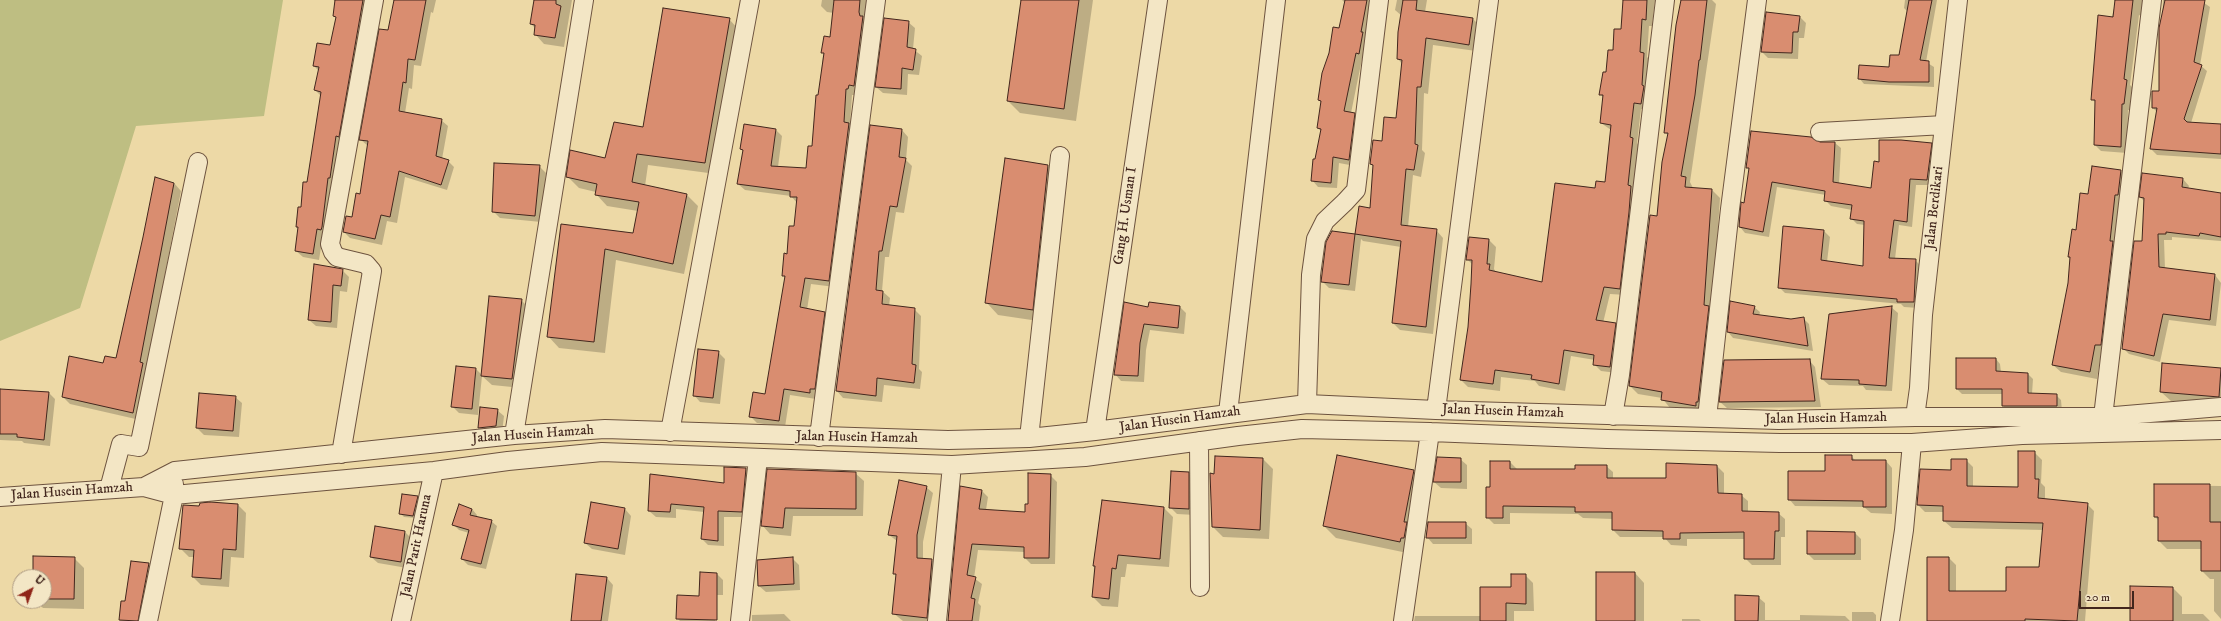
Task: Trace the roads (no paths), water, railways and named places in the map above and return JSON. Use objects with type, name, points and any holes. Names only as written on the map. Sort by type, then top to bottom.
[{"type":"street","points":[[341,454],[372,271],[366,264],[337,257],[332,252],[330,244],[374,0]]},
{"type":"street","points":[[514,434],[584,0]]},
{"type":"street","points":[[670,432],[750,0]]},
{"type":"street","points":[[819,437],[876,0]]},
{"type":"street","name":"Gang H. Usman I","points":[[1095,431],[1158,0]]},
{"type":"street","points":[[1228,413],[1276,0]]},
{"type":"street","points":[[1307,404],[1311,275],[1316,239],[1325,221],[1356,190],[1379,0]]},
{"type":"street","points":[[1436,410],[1489,0]]},
{"type":"street","points":[[1613,416],[1620,375],[1665,0]]},
{"type":"street","points":[[1707,418],[1730,209],[1757,0]]},
{"type":"street","name":"Jalan Berdikari","points":[[1915,417],[1919,388],[1923,315],[1958,0]]},
{"type":"street","points":[[2103,417],[2152,0]]},
{"type":"street","points":[[1820,132],[1944,125]]},
{"type":"street","points":[[1029,438],[1060,156]]},
{"type":"street","points":[[109,489],[121,444],[139,446],[198,162]]},
{"type":"street","name":"Jalan Husein Hamzah","points":[[144,487],[174,471],[514,434],[605,429],[948,440],[1029,438],[1307,404],[1436,410],[1779,420],[1915,417],[2022,426],[2221,430]]},
{"type":"street","name":"Jalan Husein Hamzah","points":[[0,498],[144,487],[174,495],[434,471],[508,461],[602,452],[758,458],[815,462],[952,465],[1085,457],[1199,441],[1302,429],[1430,432],[1607,440],[1780,443],[1912,443],[2022,426],[2103,417],[2221,407]]},
{"type":"street","points":[[1779,420],[1780,443]]},
{"type":"street","points":[[1402,621],[1430,432]]},
{"type":"street","points":[[1199,441],[1200,587]]},
{"type":"street","points":[[1890,621],[1904,530],[1912,443]]},
{"type":"street","points":[[740,621],[758,458]]},
{"type":"street","points":[[937,621],[952,465]]},
{"type":"street","points":[[148,621],[174,495],[174,471]]},
{"type":"street","name":"Jalan Parit Haruna","points":[[401,621],[434,471]]}]
